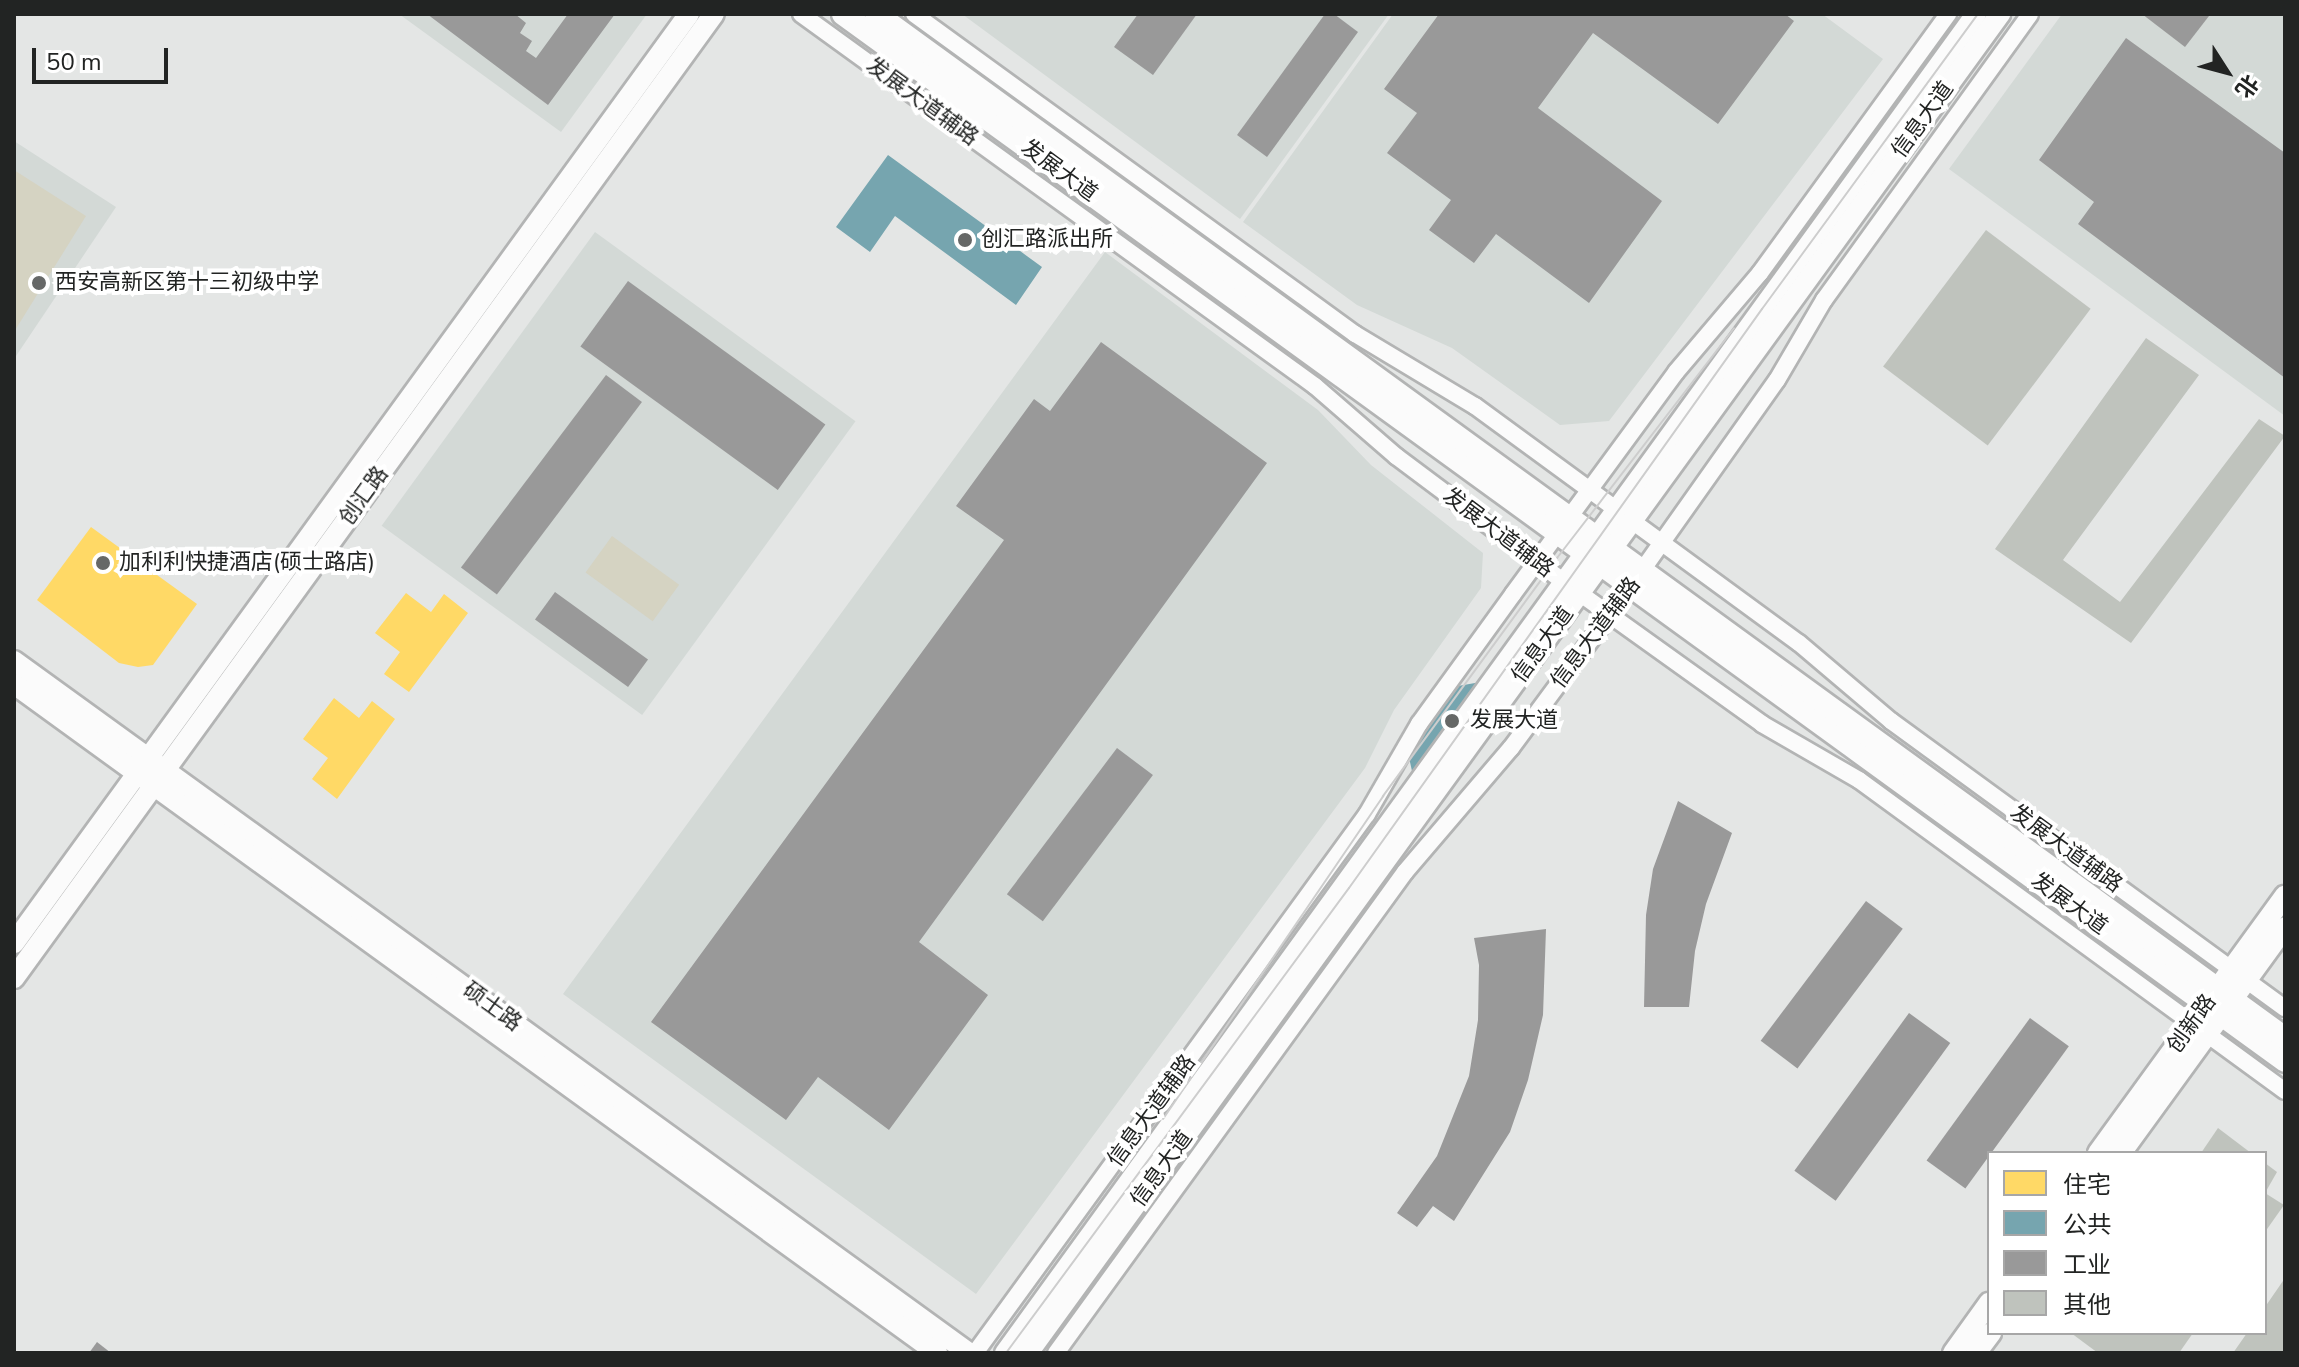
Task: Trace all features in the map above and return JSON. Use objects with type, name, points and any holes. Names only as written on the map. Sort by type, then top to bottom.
[{"type":"main road","name":"发展大道","points":[[843,14],[1563,526]]},
{"type":"main road","name":"发展大道","points":[[876,14],[1598,552],[2219,1002],[2285,1061]]},
{"type":"main road","name":"发展大道","points":[[2219,1002],[2285,1038]]},
{"type":"street","name":"创汇路","points":[[14,978],[151,772],[689,14]]},
{"type":"street","name":"创汇路","points":[[14,943],[151,772],[714,14]]},
{"type":"street","name":"发展大道辅路","points":[[801,14],[1315,386],[1397,457],[1537,562],[1762,724],[1859,780],[2285,1091]]},
{"type":"street","name":"发展大道辅路","points":[[914,14],[1355,334],[1475,406],[1799,643],[1891,721],[2285,1008]]},
{"type":"street","name":"信息大道辅路","points":[[975,1353],[1367,814],[1419,724],[1676,372],[1760,273],[1948,14]]},
{"type":"street","name":"信息大道","points":[[1625,516],[1976,14]]},
{"type":"street","name":"信息大道","points":[[1028,1353],[1598,552],[2000,14]]},
{"type":"street","name":"信息大道辅路","points":[[1056,1353],[1405,872],[1511,748],[1636,579],[1777,380],[1824,300],[2030,14]]},
{"type":"street","name":"信息大道","points":[[1005,1353],[1573,587]]},
{"type":"street","name":"硕士路","points":[[14,661],[151,772],[937,1353]]},
{"type":"street","name":"硕士路","points":[[14,684],[151,772],[969,1353]]},
{"type":"street","name":"创新路","points":[[2122,1151],[2239,975],[2285,896]]},
{"type":"street","name":"创新路","points":[[2239,975],[2285,927]]},
{"type":"street","name":"创新路","points":[[2100,1151],[2200,1030]]},
{"type":"street","points":[[1953,1353],[1987,1306]]},
{"type":"street","points":[[1976,1353],[1990,1335]]},
{"type":"shaded area","points":[[399,14],[647,14],[561,132]]},
{"type":"shaded area","points":[[962,14],[1389,14],[1240,219]]},
{"type":"shaded area","points":[[1393,14],[1822,14],[1883,59],[1609,421],[1560,425],[1452,348],[1357,305],[1243,222]]},
{"type":"shaded area","points":[[2062,14],[2285,14],[2285,416],[1949,169]]},
{"type":"shaded area","name":"西安高新区第十三初级中学","points":[[14,141],[116,207],[14,359]]},
{"type":"shaded area","points":[[14,170],[86,216],[14,332]]},
{"type":"shaded area","points":[[595,232],[856,421],[642,715],[382,526]]},
{"type":"shaded area","points":[[1105,252],[1318,410],[1371,465],[1483,553],[1481,588],[1394,710],[1365,768],[976,1294],[563,994]]},
{"type":"shaded area","points":[[612,536],[679,585],[653,621],[586,572]]},
{"type":"building: 住宅","name":"加利利快捷酒店(硕士路店)","points":[[91,527],[197,604],[153,665],[138,667],[119,663],[37,600]]},
{"type":"building: 住宅","points":[[406,593],[431,612],[444,594],[468,613],[409,692],[384,674],[400,652],[375,633]]},
{"type":"building: 住宅","points":[[334,698],[359,718],[372,701],[395,719],[337,799],[312,779],[328,758],[303,739]]},
{"type":"building: 公共","name":"创汇路派出所","points":[[888,155],[1042,267],[1016,305],[895,216],[870,252],[836,227]]},
{"type":"building: 公共","points":[[1475,683],[1486,691],[1422,779],[1412,771],[1408,753],[1458,686]]},
{"type":"building: 工业","points":[[427,14],[515,14],[526,23],[520,33],[532,41],[526,51],[536,58],[568,14],[615,14],[548,105]]},
{"type":"building: 工业","points":[[1138,14],[1197,14],[1153,75],[1114,47]]},
{"type":"building: 工业","points":[[1325,14],[1334,14],[1358,32],[1267,157],[1237,135]]},
{"type":"building: 工业","points":[[1439,14],[1785,14],[1794,21],[1718,124],[1593,33],[1538,108],[1662,201],[1589,303],[1496,234],[1474,263],[1429,230],[1451,200],[1387,153],[1417,113],[1384,89]]},
{"type":"building: 工业","points":[[2142,14],[2207,14],[2209,16],[2185,47]]},
{"type":"building: 工业","points":[[2126,38],[2285,153],[2285,378],[2078,224],[2094,202],[2039,160]]},
{"type":"building: 工业","points":[[628,281],[825,424],[778,490],[580,347]]},
{"type":"building: 工业","points":[[1101,342],[1267,463],[919,942],[988,995],[889,1130],[818,1077],[786,1120],[651,1022],[1004,540],[956,506],[1034,399],[1050,411]]},
{"type":"building: 工业","points":[[606,375],[642,402],[497,595],[461,567]]},
{"type":"building: 工业","points":[[555,592],[648,660],[628,687],[535,620]]},
{"type":"building: 工业","points":[[1117,748],[1153,775],[1043,921],[1007,894]]},
{"type":"building: 工业","points":[[1678,801],[1732,833],[1706,904],[1695,951],[1689,1007],[1644,1007],[1646,915],[1653,869]]},
{"type":"building: 工业","points":[[1866,901],[1903,929],[1797,1068],[1761,1041]]},
{"type":"building: 工业","points":[[1546,929],[1543,1015],[1528,1080],[1510,1132],[1454,1221],[1433,1206],[1417,1227],[1397,1213],[1437,1156],[1469,1076],[1478,1020],[1479,965],[1474,938]]},
{"type":"building: 工业","points":[[1909,1013],[1950,1043],[1836,1201],[1794,1171]]},
{"type":"building: 工业","points":[[2030,1018],[2069,1046],[1993,1151],[1987,1151],[1987,1159],[1965,1189],[1927,1160]]},
{"type":"building: 工业","points":[[97,1342],[111,1353],[89,1353]]},
{"type":"building: 其他","points":[[1986,230],[2091,309],[1988,445],[1883,367]]},
{"type":"building: 其他","points":[[2146,338],[2199,375],[2063,560],[2120,602],[2259,419],[2285,436],[2131,643],[1995,549]]},
{"type":"building: 其他","points":[[2218,1128],[2248,1151],[2202,1151]]},
{"type":"building: 其他","points":[[2267,1164],[2277,1172],[2267,1190]]},
{"type":"building: 其他","points":[[2267,1194],[2284,1205],[2267,1229]]},
{"type":"building: 其他","points":[[2285,1278],[2285,1353],[2233,1353],[2246,1335],[2267,1335],[2267,1304]]},
{"type":"building: 其他","points":[[2074,1335],[2192,1335],[2179,1353],[2098,1353]]},
{"type":"tram line","points":[[1006,1353],[1349,888],[1762,309],[1978,14]]},
{"type":"tram line","points":[[1163,1119],[1383,796],[1557,558],[1734,328]]},
{"type":"place","name":"创汇路派出所","points":[[965,240]]},
{"type":"place","name":"西安高新区第十三初级中学","points":[[39,283]]},
{"type":"place","name":"加利利快捷酒店(硕士路店)","points":[[103,563]]},
{"type":"place","name":"发展大道","points":[[1452,721]]}]
